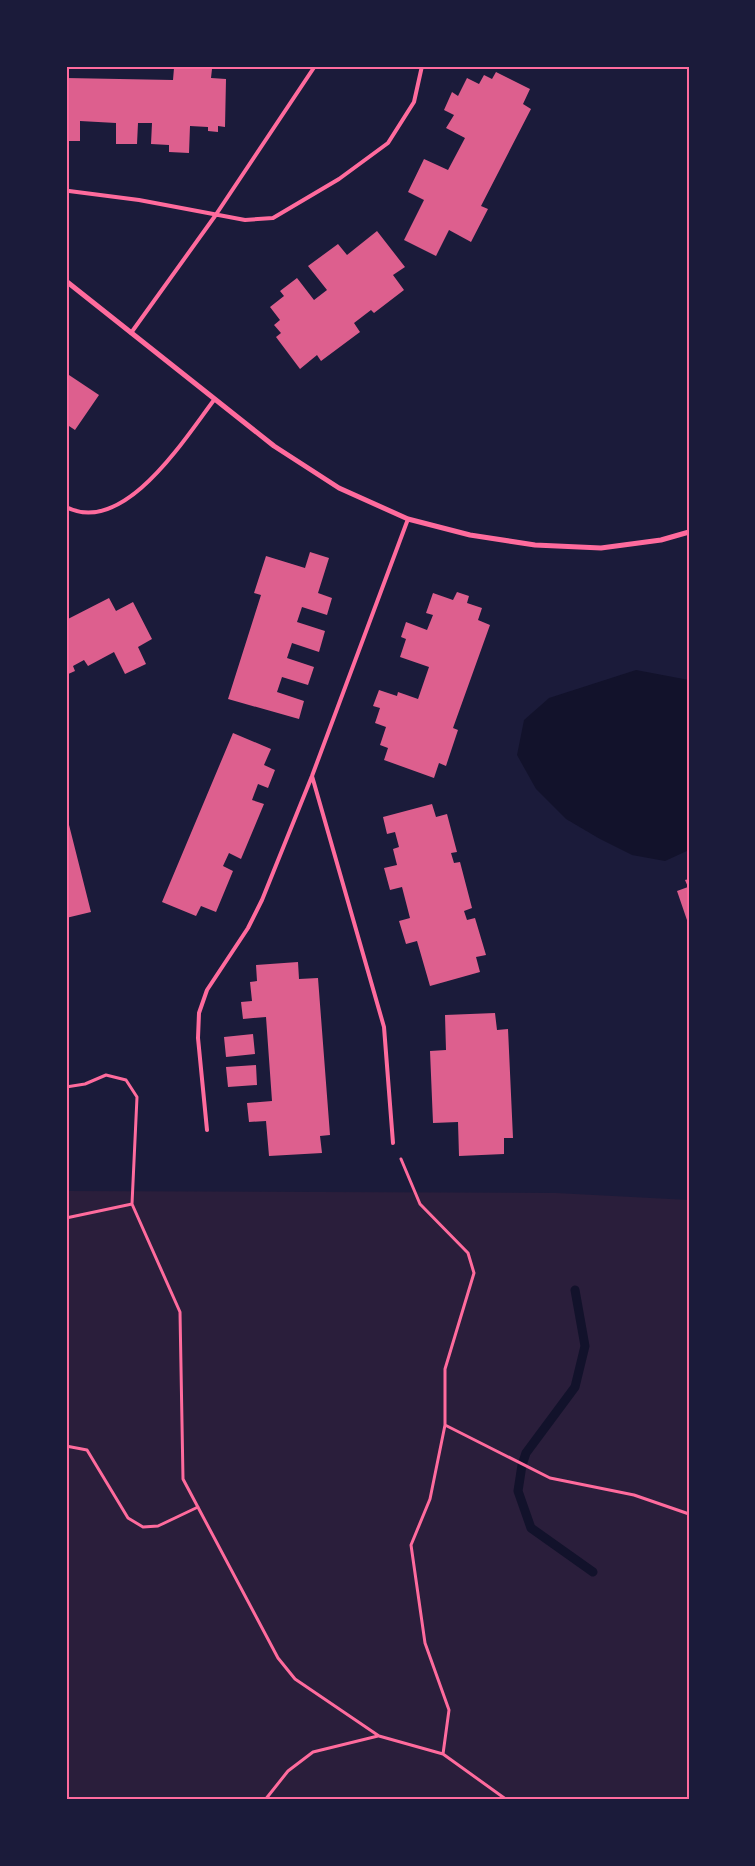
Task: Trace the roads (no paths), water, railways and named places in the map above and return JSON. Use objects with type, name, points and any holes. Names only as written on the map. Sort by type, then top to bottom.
[{"type":"street","points":[[66,281],[274,446],[340,488],[408,519],[470,534],[535,545],[601,548],[661,540],[689,532]]},
{"type":"lane","points":[[131,333],[215,216],[315,66]]},
{"type":"lane","points":[[69,191],[139,200],[244,220],[273,218],[339,179],[388,143],[414,102],[422,66]]},
{"type":"lane","points":[[66,507],[73,511],[102,513],[132,497],[157,474],[214,400]]},
{"type":"lane","points":[[207,1130],[198,1038],[199,1013],[207,990],[248,928],[262,900],[312,776],[408,519]]},
{"type":"lane","points":[[312,776],[384,1027],[394,1143]]},
{"type":"waterway","points":[[575,1290],[585,1346],[575,1387],[526,1453],[518,1491],[531,1528],[593,1572]]}]
